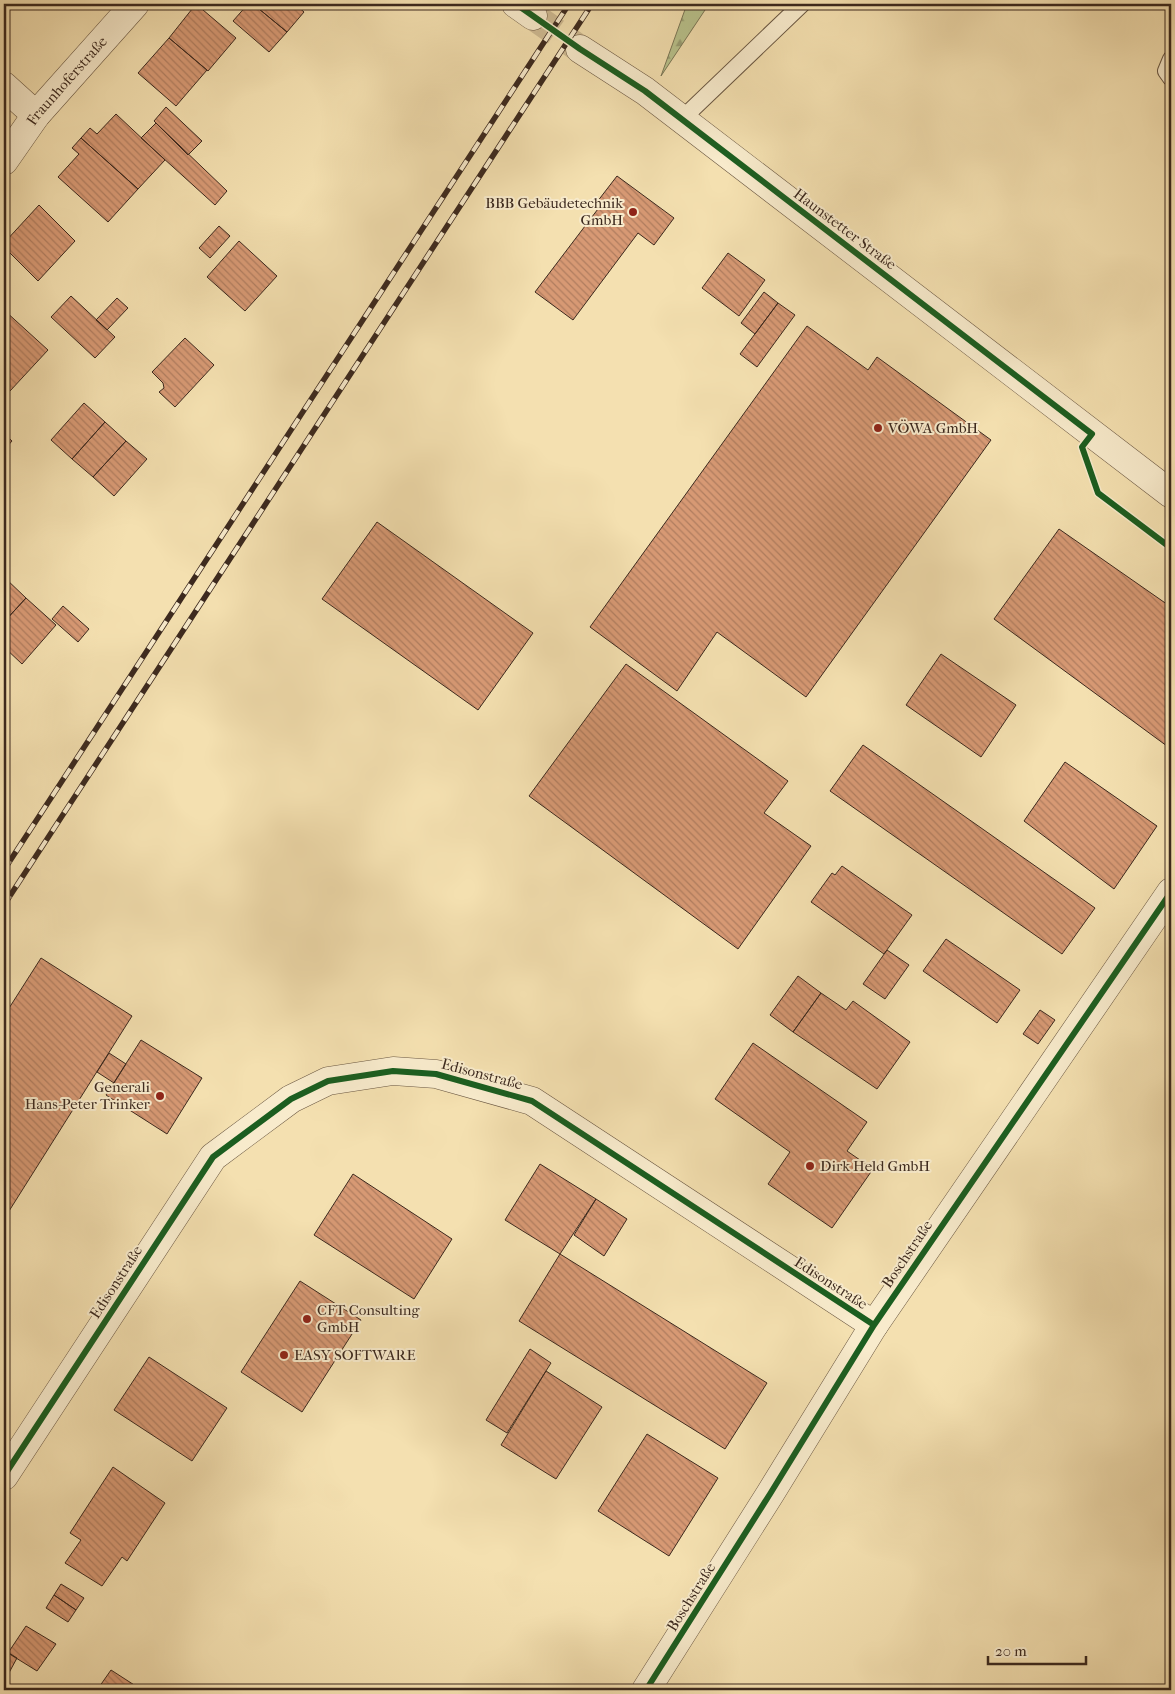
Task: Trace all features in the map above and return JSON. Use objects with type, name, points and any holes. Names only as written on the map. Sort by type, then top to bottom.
[{"type":"street","name":"Fraunhoferstraße","points":[[4,161],[36,115],[135,4]]},
{"type":"street","name":"Haunstetter Straße","points":[[580,49],[646,91],[1171,494]]},
{"type":"street","points":[[4,86],[36,115]]},
{"type":"street","name":"Boschstraße","points":[[646,1690],[874,1325],[1171,892]]},
{"type":"street","name":"Edisonstraße","points":[[4,1476],[214,1157],[291,1099],[328,1081],[393,1070],[436,1074],[532,1100],[874,1325]]},
{"type":"lane","points":[[682,119],[802,4]]},
{"type":"lane","points":[[1171,59],[1166,71],[1171,78]]},
{"type":"green space","points":[[687,4],[709,4],[661,76]]},
{"type":"building","points":[[196,4],[236,38],[208,71],[169,38]]},
{"type":"building","points":[[248,4],[253,4],[287,32],[269,52],[233,21]]},
{"type":"building","points":[[253,4],[295,4],[304,12],[287,32]]},
{"type":"building","points":[[169,38],[207,70],[176,106],[138,73]]},
{"type":"building","points":[[166,107],[202,141],[188,155],[154,121]]},
{"type":"building","points":[[116,114],[165,160],[138,189],[81,138],[90,128],[97,134]]},
{"type":"building","points":[[156,123],[227,191],[215,205],[141,138]]},
{"type":"building","points":[[81,138],[138,189],[108,222],[58,177],[79,154],[72,148]]},
{"type":"building","points":[[617,176],[674,218],[654,245],[638,233],[573,320],[535,292],[601,205],[597,202]]},
{"type":"building","points":[[39,205],[75,241],[38,281],[4,247],[4,243]]},
{"type":"building","points":[[219,226],[230,236],[210,258],[199,248]]},
{"type":"building","points":[[239,241],[277,276],[245,311],[207,277]]},
{"type":"building","points":[[728,253],[765,280],[739,316],[702,288]]},
{"type":"building","points":[[764,292],[778,303],[755,334],[741,323]]},
{"type":"building","points":[[71,296],[115,337],[95,358],[51,317]]},
{"type":"building","points":[[117,298],[128,308],[107,330],[96,320]]},
{"type":"building","points":[[778,303],[795,315],[757,367],[740,354]]},
{"type":"building","points":[[4,310],[48,350],[10,391],[4,385]]},
{"type":"building","points":[[807,326],[868,370],[877,357],[991,440],[806,697],[717,632],[677,691],[590,627]]},
{"type":"building","points":[[185,338],[214,365],[175,407],[159,392],[164,388],[163,383],[152,372]]},
{"type":"building","points":[[84,403],[105,422],[72,459],[51,440]]},
{"type":"building","points":[[105,422],[126,441],[93,477],[72,459]]},
{"type":"building","points":[[4,433],[12,441],[4,450]]},
{"type":"building","points":[[126,441],[147,459],[114,496],[93,477]]},
{"type":"building","points":[[377,522],[533,633],[478,710],[322,599]]},
{"type":"building","points":[[1059,529],[1171,607],[1171,749],[994,619]]},
{"type":"building","points":[[4,577],[26,598],[4,622]]},
{"type":"building","points":[[26,598],[56,625],[22,664],[4,647],[4,622]]},
{"type":"building","points":[[63,606],[89,629],[78,642],[52,619]]},
{"type":"building","points":[[941,654],[1016,705],[981,757],[906,705]]},
{"type":"building","points":[[626,664],[788,781],[764,813],[811,846],[738,949],[529,796]]},
{"type":"building","points":[[863,745],[1095,908],[1062,954],[830,791]]},
{"type":"building","points":[[1065,762],[1157,826],[1114,889],[1024,821]]},
{"type":"building","points":[[842,866],[912,915],[884,954],[811,902],[832,873],[835,875]]},
{"type":"building","points":[[946,939],[1020,990],[997,1023],[923,971]]},
{"type":"building","points":[[887,950],[909,965],[885,999],[863,984]]},
{"type":"building","points":[[41,958],[132,1016],[4,1219],[4,1016]]},
{"type":"building","points":[[798,976],[821,993],[793,1032],[770,1015]]},
{"type":"building","points":[[821,993],[846,1010],[853,1001],[910,1042],[877,1089],[793,1032]]},
{"type":"building","points":[[1040,1010],[1055,1020],[1038,1044],[1023,1034]]},
{"type":"building","points":[[141,1040],[202,1078],[167,1134],[106,1095]]},
{"type":"building","points":[[753,1043],[867,1122],[847,1151],[873,1169],[832,1228],[768,1184],[790,1152],[715,1099]]},
{"type":"building","points":[[109,1053],[126,1064],[114,1083],[97,1072]]},
{"type":"building","points":[[540,1164],[596,1199],[560,1254],[505,1220]]},
{"type":"building","points":[[353,1174],[452,1239],[414,1299],[314,1235]]},
{"type":"building","points":[[596,1199],[627,1219],[604,1256],[574,1235]]},
{"type":"building","points":[[560,1254],[767,1383],[725,1449],[519,1321]]},
{"type":"building","points":[[300,1281],[361,1320],[302,1412],[241,1372]]},
{"type":"building","points":[[530,1349],[551,1363],[507,1433],[486,1420]]},
{"type":"building","points":[[149,1357],[227,1408],[192,1461],[114,1410]]},
{"type":"building","points":[[546,1371],[602,1407],[556,1479],[501,1445]]},
{"type":"building","points":[[647,1434],[718,1478],[669,1556],[598,1511]]},
{"type":"building","points":[[113,1467],[165,1503],[127,1561],[122,1557],[102,1586],[65,1563],[81,1540],[70,1533]]},
{"type":"building","points":[[61,1584],[84,1598],[76,1610],[54,1595]]},
{"type":"building","points":[[54,1595],[76,1610],[68,1622],[46,1608]]},
{"type":"building","points":[[26,1626],[56,1644],[37,1671],[8,1653]]},
{"type":"building","points":[[4,1650],[17,1658],[4,1682]]},
{"type":"building","points":[[111,1670],[142,1690],[97,1690]]},
{"type":"tunnel","points":[[533,16],[580,49]]},
{"type":"railway","points":[[4,870],[569,4]]},
{"type":"railway","points":[[4,905],[592,4]]},
{"type":"cycle path","points":[[516,4],[580,49],[645,91],[1092,434],[1082,447],[1098,493],[1171,548]]},
{"type":"cycle path","points":[[646,1690],[874,1325],[1171,892]]},
{"type":"cycle path","points":[[4,1476],[213,1157],[291,1099],[328,1081],[393,1071],[436,1074],[532,1101],[874,1325]]},
{"type":"place","name":"BBB Gebäudetechnik GmbH","points":[[633,212]]},
{"type":"place","name":"VÖWA GmbH","points":[[878,428]]},
{"type":"place","name":"Generali Hans-Peter Trinker","points":[[160,1096]]},
{"type":"place","name":"Dirk Held GmbH","points":[[810,1166]]},
{"type":"place","name":"CFT Consulting GmbH","points":[[307,1319]]},
{"type":"place","name":"EASY SOFTWARE","points":[[284,1355]]}]
